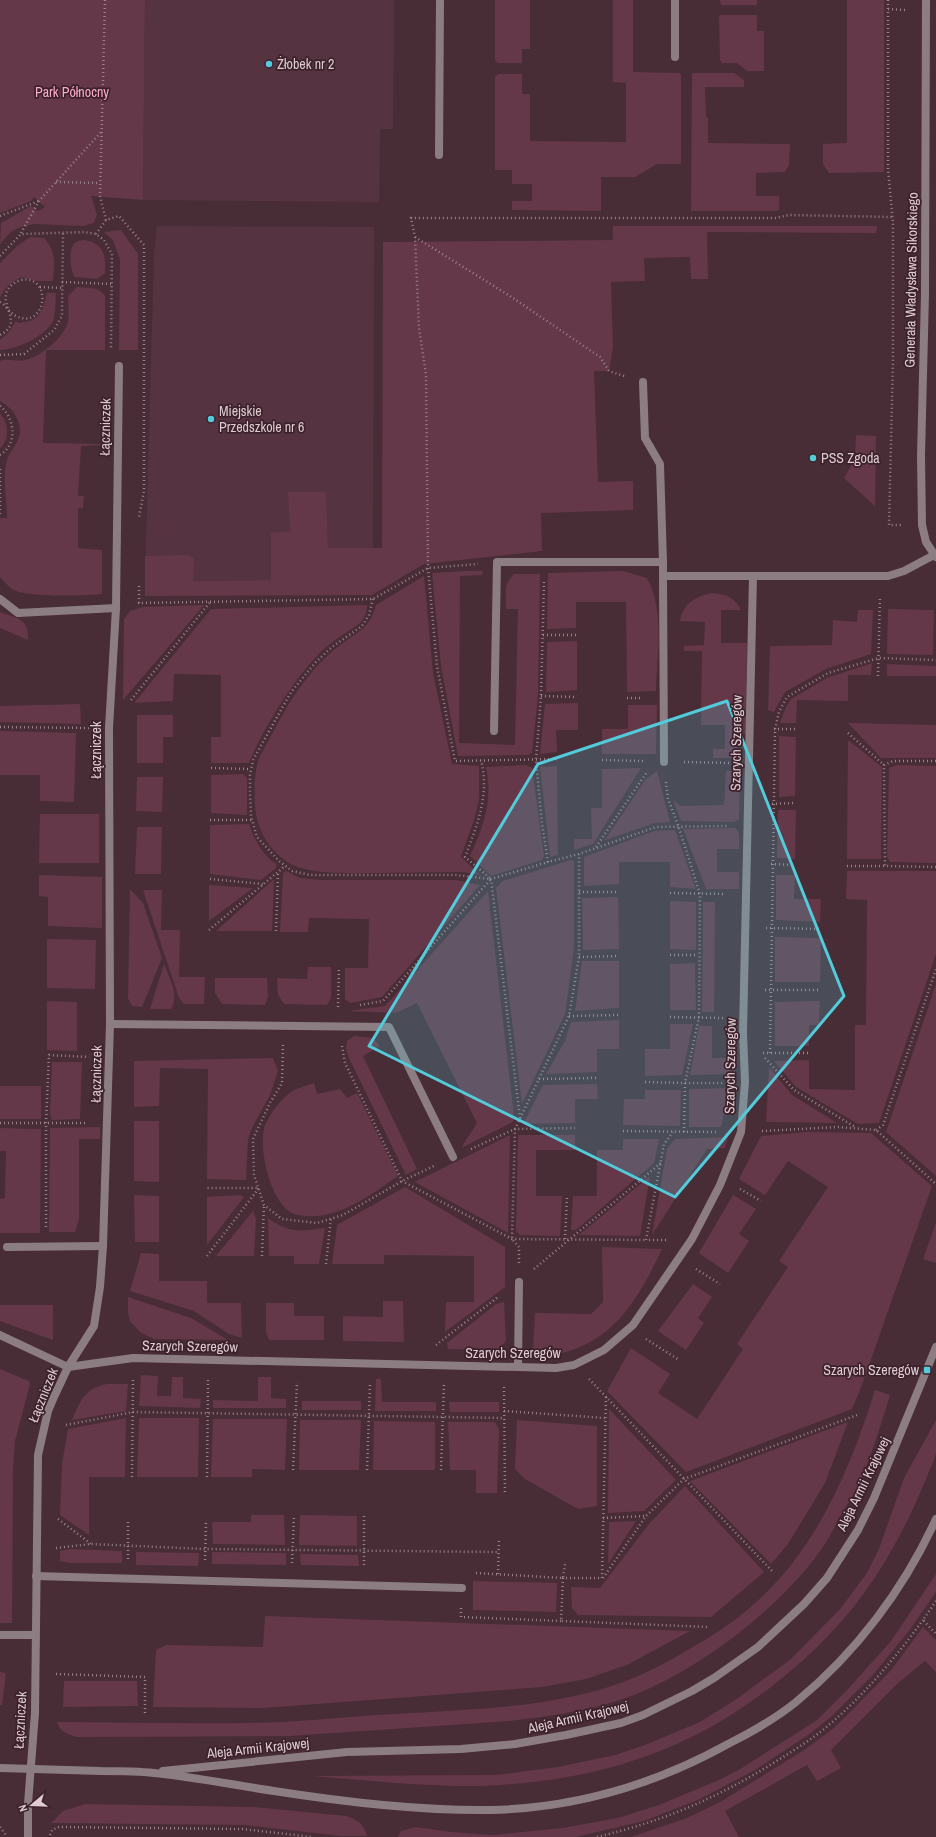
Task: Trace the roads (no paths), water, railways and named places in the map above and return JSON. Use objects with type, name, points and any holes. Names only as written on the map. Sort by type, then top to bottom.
[{"type":"street","points":[[439,155],[440,0]]},
{"type":"street","points":[[675,57],[676,0]]},
{"type":"street","name":"Generała Władysława Sikorskiego","points":[[926,0],[925,286],[921,456],[922,525],[926,542],[935,556]]},
{"type":"street","name":"Łączniczek","points":[[28,1837],[30,1769],[35,1713],[36,1502],[38,1455],[48,1411],[68,1367],[94,1326],[100,1287],[103,1246],[110,1024],[109,728],[116,608],[119,366]]},
{"type":"street","points":[[643,382],[645,438],[660,464],[663,562],[664,762]]},
{"type":"street","points":[[663,576],[880,576],[904,571],[935,556]]},
{"type":"street","points":[[494,731],[497,562],[663,562]]},
{"type":"street","name":"Szarych Szeregów","points":[[68,1367],[133,1358],[556,1368],[574,1365],[604,1350],[633,1325],[692,1239],[720,1184],[741,1132],[745,1082],[743,1033],[753,576]]},
{"type":"street","points":[[0,599],[18,613],[116,608]]},
{"type":"street","points":[[110,1024],[389,1027],[452,1157]]},
{"type":"street","points":[[8,1247],[46,1248],[103,1246]]},
{"type":"street","points":[[518,1367],[519,1282]]},
{"type":"street","points":[[0,1335],[68,1367]]},
{"type":"street","name":"Aleja Armii Krajowej","points":[[0,1768],[153,1772],[346,1752],[461,1749],[515,1744],[566,1735],[621,1723],[643,1715],[692,1691],[714,1678],[758,1647],[804,1604],[827,1578],[858,1530],[874,1498],[936,1347]]},
{"type":"street","name":"Aleja Armii Krajowej","points":[[153,1772],[279,1792],[374,1804],[490,1810],[560,1804],[598,1796],[642,1784],[697,1761],[747,1734],[772,1719],[816,1685],[852,1648],[888,1604],[926,1541],[936,1518]]},
{"type":"street","points":[[36,1576],[462,1588]]},
{"type":"street","points":[[0,1635],[35,1635]]},
{"type":"place","name":"Żłobek nr 2","points":[[269,64]]},
{"type":"place","name":"Miejskie Przedszkole nr 6","points":[[211,419]]},
{"type":"place","name":"PSS Zgoda","points":[[813,458]]},
{"type":"place","name":"Szarych Szeregów","points":[[927,1370]]},
{"type":"park label","name":"Park Północny","points":[[72,92]]}]
